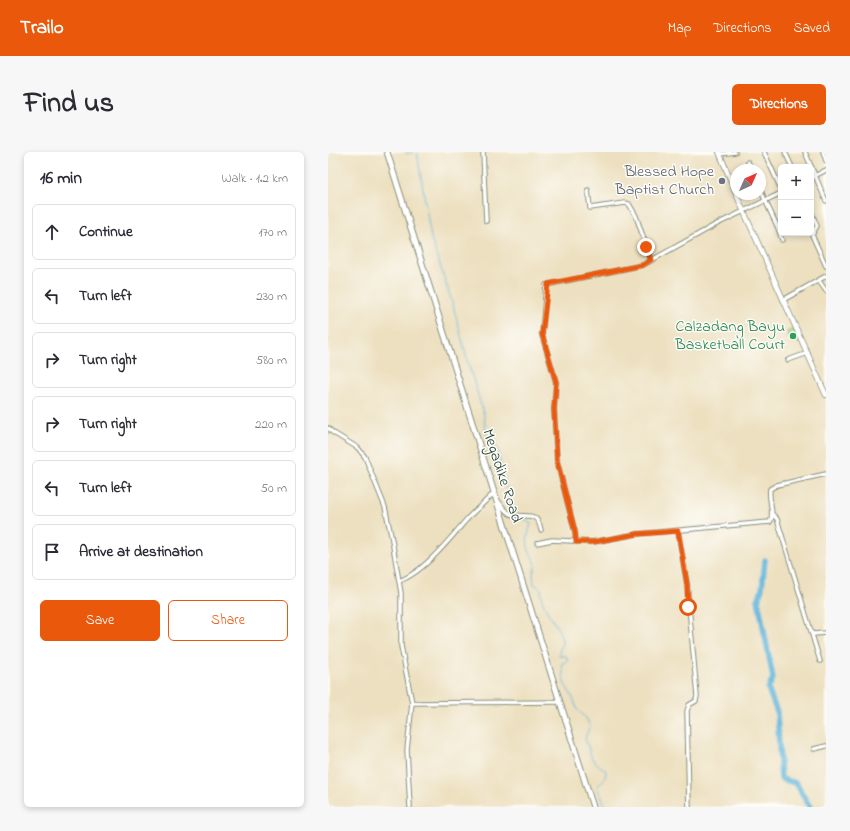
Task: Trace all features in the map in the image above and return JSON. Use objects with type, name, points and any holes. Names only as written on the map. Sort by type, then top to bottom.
[{"type":"main road","name":"Megadike Road","points":[[387,152],[493,494],[593,807]]},
{"type":"street","points":[[483,152],[486,221]]},
{"type":"street","points":[[730,179],[720,153],[735,152]]},
{"type":"street","points":[[764,152],[778,182]]},
{"type":"street","points":[[785,152],[791,164]]},
{"type":"street","points":[[805,152],[826,201]]},
{"type":"street","points":[[823,152],[826,161]]},
{"type":"street","points":[[815,176],[826,170]]},
{"type":"street","points":[[588,190],[590,208],[625,203],[629,204],[636,216],[651,260]]},
{"type":"street","points":[[766,200],[778,194]]},
{"type":"street","points":[[738,200],[826,394]]},
{"type":"street","points":[[576,542],[575,532],[557,461],[554,409],[556,382],[542,334],[546,285],[638,267],[765,200],[782,240]]},
{"type":"street","points":[[814,218],[817,226],[814,231]]},
{"type":"street","points":[[812,236],[826,266]]},
{"type":"street","points":[[783,300],[826,276]]},
{"type":"street","points":[[819,280],[826,291]]},
{"type":"street","points":[[788,360],[808,353]]},
{"type":"street","points":[[328,428],[358,448],[369,465],[385,507],[401,593],[401,646],[412,703],[407,750],[410,807]]},
{"type":"street","points":[[537,543],[552,540],[593,542],[637,534],[770,522],[772,514],[769,497],[770,489],[778,485],[826,474]]},
{"type":"street","points":[[399,581],[410,578],[448,542],[467,519],[493,494],[512,515],[528,515],[533,517],[540,525],[541,530]]},
{"type":"street","points":[[772,514],[777,519],[820,660]]},
{"type":"street","points":[[678,531],[687,584],[697,696],[696,701],[689,705],[687,712],[689,807]]},
{"type":"street","points":[[813,634],[826,633]]},
{"type":"street","points":[[412,703],[559,702]]},
{"type":"street","points":[[814,749],[826,746]]},
{"type":"green space","name":"Calzadang Bayu Basketball Court","points":[[794,329],[799,340],[792,343],[787,332]]},
{"type":"waterway","points":[[406,152],[407,154],[413,152]]},
{"type":"waterway","points":[[417,152],[431,238],[453,305],[468,363],[483,411],[487,438],[497,449],[506,487],[516,514]]},
{"type":"waterway","points":[[517,517],[517,519],[524,519],[531,524],[527,540],[528,548],[536,564],[533,574],[534,584],[541,589],[544,605],[561,636],[562,643],[559,656],[566,656],[568,662],[562,663],[564,683],[573,698],[577,709],[586,718],[590,726],[585,738],[592,759],[606,771],[605,778],[597,787],[606,807]]},
{"type":"waterway","points":[[765,560],[762,589],[758,600],[773,678],[768,689],[777,712],[781,779],[796,783],[810,807]]},
{"type":"place","name":"Blessed Hope Baptist Church","points":[[722,181]]},
{"type":"place","name":"Calzadang Bayu Basketball Court","points":[[793,336]]},
{"type":"route","points":[[646,247],[648,256],[651,260],[638,267],[615,272],[594,274],[546,285],[542,334],[556,382],[554,409],[557,461],[575,532],[576,542],[587,543],[637,534],[678,531],[687,584],[688,607]]}]
